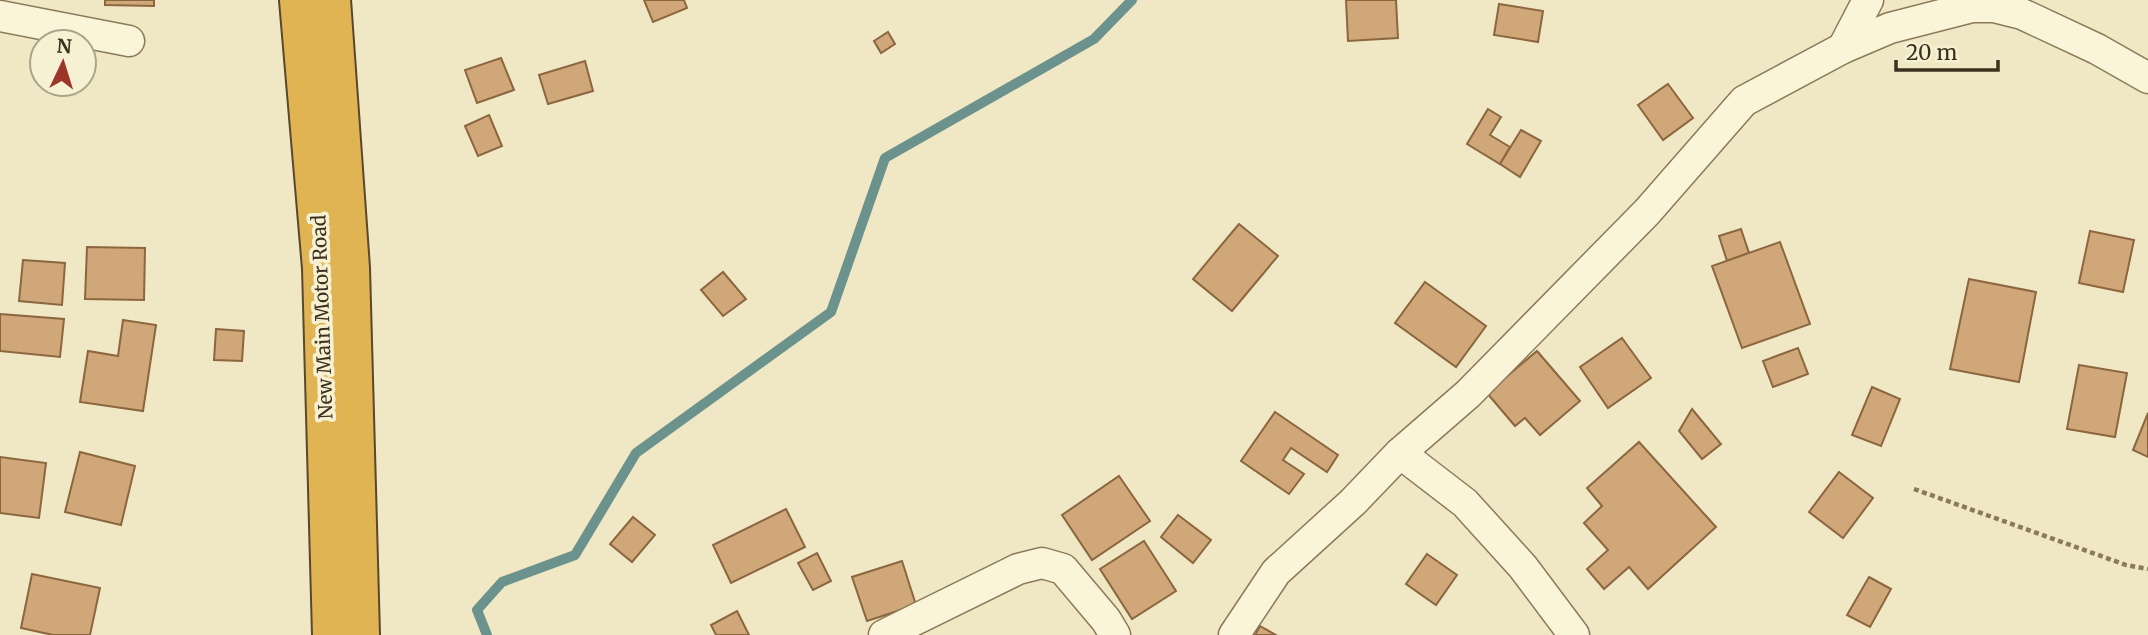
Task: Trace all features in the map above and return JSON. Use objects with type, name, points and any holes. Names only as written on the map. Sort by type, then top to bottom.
[{"type":"highway","name":"New Main Motor Road","points":[[299,0],[322,268],[332,635]]},
{"type":"highway","name":"New Main Motor Road","points":[[331,0],[350,268],[360,635]]},
{"type":"street","points":[[1843,48],[1868,0]]},
{"type":"street","points":[[1234,635],[1276,572],[1353,502],[1400,453],[1468,394],[1638,222],[1744,101],[1843,48],[1890,28],[1972,7],[1994,7],[2022,14],[2097,49],[2148,78]]},
{"type":"street","points":[[0,16],[128,41]]},
{"type":"street","points":[[1400,453],[1465,503],[1523,566],[1574,635]]},
{"type":"street","points":[[884,635],[1018,569],[1042,563],[1063,569],[1106,620],[1115,635]]},
{"type":"path","points":[[1913,489],[2126,565],[2148,569]]},
{"type":"building","points":[[105,0],[154,0],[154,6],[105,5]]},
{"type":"building","points":[[644,0],[684,0],[687,8],[653,22]]},
{"type":"building","points":[[1346,0],[1396,0],[1398,38],[1348,41]]},
{"type":"building","points":[[1499,4],[1543,11],[1538,42],[1494,35]]},
{"type":"building","points":[[888,32],[895,44],[881,53],[874,41]]},
{"type":"building","points":[[501,58],[514,90],[477,103],[465,70]]},
{"type":"building","points":[[585,61],[593,91],[548,104],[539,75]]},
{"type":"building","points":[[1668,84],[1693,118],[1663,140],[1638,105]]},
{"type":"building","points":[[1488,109],[1501,117],[1490,135],[1510,147],[1500,164],[1467,144]]},
{"type":"building","points":[[489,115],[502,146],[478,156],[465,126]]},
{"type":"building","points":[[1521,130],[1541,141],[1520,177],[1500,164]]},
{"type":"building","points":[[1239,224],[1278,256],[1232,311],[1193,279]]},
{"type":"building","points":[[1741,229],[1749,253],[1727,261],[1719,236]]},
{"type":"building","points":[[2090,231],[2134,240],[2123,292],[2079,283]]},
{"type":"building","points":[[1780,242],[1810,324],[1742,348],[1712,266]]},
{"type":"building","points":[[87,247],[145,248],[144,300],[85,299]]},
{"type":"building","points":[[23,260],[65,263],[62,305],[19,301]]},
{"type":"building","points":[[723,272],[746,299],[723,316],[701,290]]},
{"type":"building","points":[[1969,279],[2036,292],[2019,382],[1950,369]]},
{"type":"building","points":[[1425,282],[1486,326],[1456,367],[1395,323]]},
{"type":"building","points":[[0,314],[64,319],[60,357],[0,351]]},
{"type":"building","points":[[123,320],[156,325],[143,411],[80,402],[88,351],[118,356]]},
{"type":"building","points":[[216,329],[244,331],[242,361],[214,360]]},
{"type":"building","points":[[1622,338],[1651,378],[1608,408],[1580,367]]},
{"type":"building","points":[[1798,348],[1808,374],[1773,387],[1763,361]]},
{"type":"building","points":[[1537,351],[1580,401],[1540,435],[1525,418],[1515,426],[1487,393]]},
{"type":"building","points":[[2079,365],[2127,373],[2115,437],[2067,429]]},
{"type":"building","points":[[1872,387],[1900,399],[1881,446],[1852,435]]},
{"type":"building","points":[[1692,409],[1721,444],[1702,459],[1679,431]]},
{"type":"building","points":[[1275,412],[1338,455],[1327,472],[1291,448],[1283,460],[1304,474],[1289,494],[1241,461]]},
{"type":"building","points":[[2148,413],[2148,457],[2133,450]]},
{"type":"building","points":[[1639,442],[1716,527],[1648,589],[1629,567],[1604,589],[1587,569],[1608,550],[1584,523],[1602,506],[1587,488]]},
{"type":"building","points":[[80,452],[135,466],[121,525],[65,512]]},
{"type":"building","points":[[0,457],[46,463],[39,518],[0,513]]},
{"type":"building","points":[[1839,472],[1873,498],[1843,538],[1809,512]]},
{"type":"building","points":[[1119,476],[1150,521],[1092,560],[1062,515]]},
{"type":"building","points":[[786,509],[805,547],[731,583],[713,545]]},
{"type":"building","points":[[1178,515],[1211,540],[1193,563],[1161,537]]},
{"type":"building","points":[[633,517],[655,535],[632,562],[610,544]]},
{"type":"building","points":[[1144,541],[1176,591],[1132,619],[1100,569]]},
{"type":"building","points":[[817,553],[831,581],[813,590],[798,563]]},
{"type":"building","points":[[1427,554],[1457,575],[1436,605],[1406,584]]},
{"type":"building","points":[[902,561],[916,605],[867,621],[852,577]]},
{"type":"building","points":[[32,574],[100,588],[90,635],[53,635],[21,628]]},
{"type":"building","points":[[1869,577],[1891,589],[1870,627],[1847,615]]},
{"type":"building","points":[[737,611],[749,635],[716,635],[711,625]]},
{"type":"building","points":[[1260,626],[1276,635],[1255,635]]},
{"type":"waterway","points":[[487,635],[477,610],[502,582],[575,555],[636,453],[831,312],[885,158],[1094,39],[1132,0]]}]
